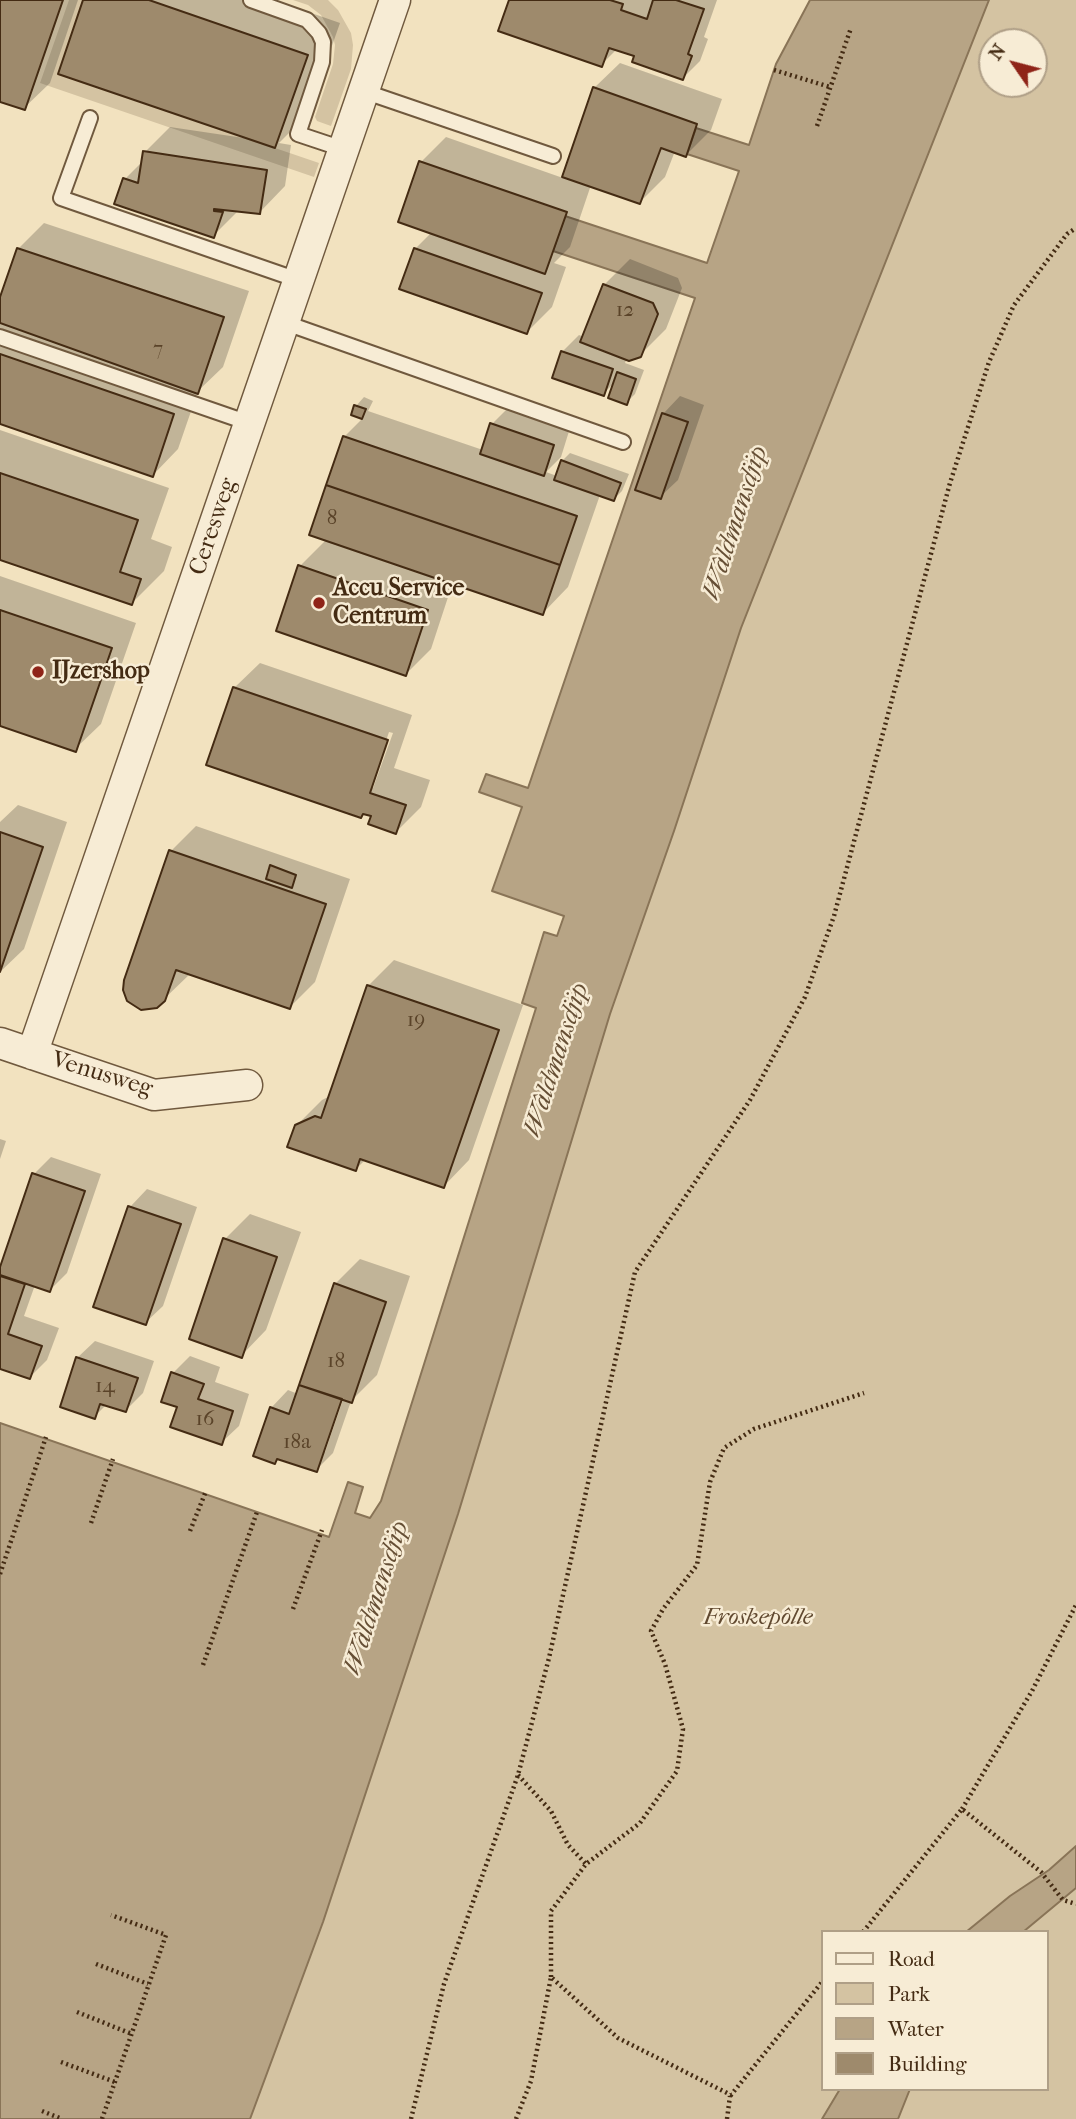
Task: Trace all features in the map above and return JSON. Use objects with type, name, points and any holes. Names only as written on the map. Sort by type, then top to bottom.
[{"type":"street","name":"Ceresweg","points":[[32,1054],[395,0]]},
{"type":"street","name":"Venusweg","points":[[0,1043],[154,1095],[247,1085]]},
{"type":"lane","points":[[251,0],[307,20],[319,33],[323,42],[322,62],[298,134],[343,149]]},
{"type":"lane","points":[[363,91],[552,156]]},
{"type":"lane","points":[[90,118],[61,198],[298,280]]},
{"type":"lane","points":[[284,322],[623,442]]},
{"type":"lane","points":[[0,337],[249,423]]},
{"type":"path","points":[[817,126],[851,28]]},
{"type":"path","points":[[774,70],[830,87]]},
{"type":"path","points":[[411,2119],[444,1984],[518,1774],[549,1658],[576,1544],[594,1446],[635,1272],[750,1100],[805,997],[834,916],[950,483],[989,362],[1014,305],[1067,234],[1076,228]]},
{"type":"path","points":[[516,2119],[531,2081],[551,1977],[551,1911],[586,1864],[640,1823],[677,1771],[683,1729],[664,1664],[651,1631],[663,1609],[697,1565],[710,1482],[724,1448],[754,1429],[864,1393]]},
{"type":"path","points":[[0,1574],[46,1437]]},
{"type":"path","points":[[91,1523],[113,1459]]},
{"type":"path","points":[[190,1531],[206,1491]]},
{"type":"path","points":[[203,1665],[257,1512]]},
{"type":"path","points":[[293,1609],[322,1530]]},
{"type":"path","points":[[865,1930],[962,1809],[1032,1691],[1076,1605]]},
{"type":"path","points":[[518,1774],[551,1811],[568,1845],[586,1864]]},
{"type":"path","points":[[962,1809],[1041,1872],[1063,1900],[1076,1904]]},
{"type":"path","points":[[102,2119],[166,1936],[111,1915]]},
{"type":"path","points":[[96,1964],[149,1984]]},
{"type":"path","points":[[551,1977],[618,2038],[730,2095]]},
{"type":"path","points":[[727,2119],[730,2095],[820,1984]]},
{"type":"path","points":[[77,2012],[132,2034]]},
{"type":"path","points":[[61,2062],[115,2082]]},
{"type":"path","points":[[43,2111],[62,2119]]},
{"type":"green space","points":[[69,0],[83,0],[58,74],[319,163],[314,177],[40,83]]},
{"type":"green space","points":[[293,0],[328,0],[338,10],[351,33],[351,69],[331,126],[317,121],[315,117],[333,64],[333,37],[321,15],[308,5]]},
{"type":"green space","name":"Froskepôlle","points":[[989,0],[1076,0],[1076,2119],[250,2119],[323,1922],[610,1014],[741,628]]},
{"type":"water","name":"Wâldmansdjip","points":[[810,0],[989,0],[741,628],[610,1014],[458,1514],[323,1922],[250,2119],[0,2119],[0,1423],[329,1537],[348,1482],[363,1487],[355,1513],[370,1518],[381,1501],[536,1008],[522,1003],[544,932],[557,936],[564,916],[492,891],[522,807],[479,792],[486,774],[528,788],[695,298],[553,251],[565,216],[707,263],[739,171],[687,154],[696,128],[749,145],[776,64]]},
{"type":"water","points":[[1076,1846],[1076,1888],[1025,1930],[968,1930],[1010,1896],[1049,1870]]},
{"type":"water","points":[[839,2091],[909,2091],[898,2119],[822,2119]]},
{"type":"building","points":[[0,0],[63,0],[25,110],[0,102]]},
{"type":"building","points":[[83,0],[149,0],[308,55],[275,148],[58,74]]},
{"type":"building","points":[[509,0],[610,0],[623,4],[621,10],[647,19],[653,0],[676,0],[704,9],[688,54],[692,56],[683,80],[632,62],[634,56],[609,48],[602,67],[498,31]]},
{"type":"building","points":[[593,87],[697,124],[686,157],[661,148],[640,204],[562,177]]},
{"type":"building","points":[[143,151],[267,170],[260,214],[214,209],[223,212],[214,238],[114,204],[123,178],[138,183]]},
{"type":"building","points":[[419,161],[567,212],[545,274],[398,222]]},
{"type":"building","points":[[17,248],[224,317],[198,394],[0,323],[0,297]]},
{"type":"building","points":[[414,248],[542,293],[527,334],[399,289]]},
{"type":"building","points":[[603,284],[653,303],[658,314],[641,357],[629,361],[580,342]]},
{"type":"building","points":[[561,351],[613,369],[604,396],[552,378]]},
{"type":"building","points":[[0,354],[174,414],[153,477],[0,424]]},
{"type":"building","points":[[617,372],[636,379],[627,405],[608,398]]},
{"type":"building","points":[[354,405],[366,409],[362,419],[351,415]]},
{"type":"building","points":[[662,413],[688,422],[661,499],[635,490]]},
{"type":"building","points":[[490,423],[554,445],[544,476],[480,454]]},
{"type":"building","points":[[343,436],[577,516],[560,565],[326,485]]},
{"type":"building","points":[[561,460],[621,483],[614,501],[554,480]]},
{"type":"building","points":[[0,473],[138,520],[120,572],[141,579],[132,605],[0,560]]},
{"type":"building","points":[[326,485],[560,565],[543,615],[309,535]]},
{"type":"building","points":[[298,565],[428,610],[406,676],[276,631]]},
{"type":"building","points":[[0,610],[112,648],[76,752],[0,726]]},
{"type":"building","points":[[233,687],[388,740],[370,793],[406,805],[396,834],[368,824],[371,816],[363,814],[361,818],[206,765]]},
{"type":"building","points":[[0,832],[43,847],[0,972]]},
{"type":"building","points":[[169,850],[326,904],[290,1009],[176,970],[165,1001],[157,1008],[141,1010],[127,1001],[123,990],[124,980]]},
{"type":"building","points":[[270,865],[296,875],[292,888],[266,879]]},
{"type":"building","points":[[367,985],[499,1030],[444,1188],[360,1159],[356,1171],[287,1147],[295,1125],[315,1116],[321,1118]]},
{"type":"building","points":[[32,1173],[85,1191],[50,1292],[0,1275],[0,1267]]},
{"type":"building","points":[[128,1206],[181,1224],[146,1325],[93,1307]]},
{"type":"building","points":[[223,1238],[277,1257],[242,1358],[189,1339]]},
{"type":"building","points":[[0,1276],[25,1284],[8,1334],[42,1346],[30,1379],[0,1369]]},
{"type":"building","points":[[334,1283],[386,1302],[352,1403],[299,1385]]},
{"type":"building","points":[[76,1357],[138,1378],[126,1412],[100,1404],[95,1419],[60,1407]]},
{"type":"building","points":[[171,1372],[204,1384],[198,1399],[233,1411],[222,1445],[170,1427],[177,1407],[161,1402]]},
{"type":"building","points":[[299,1385],[342,1399],[317,1472],[277,1459],[275,1464],[253,1456],[270,1407],[289,1414]]},
{"type":"place","name":"Accu Service Centrum","points":[[319,603]]},
{"type":"place","name":"IJzershop","points":[[38,672]]}]
